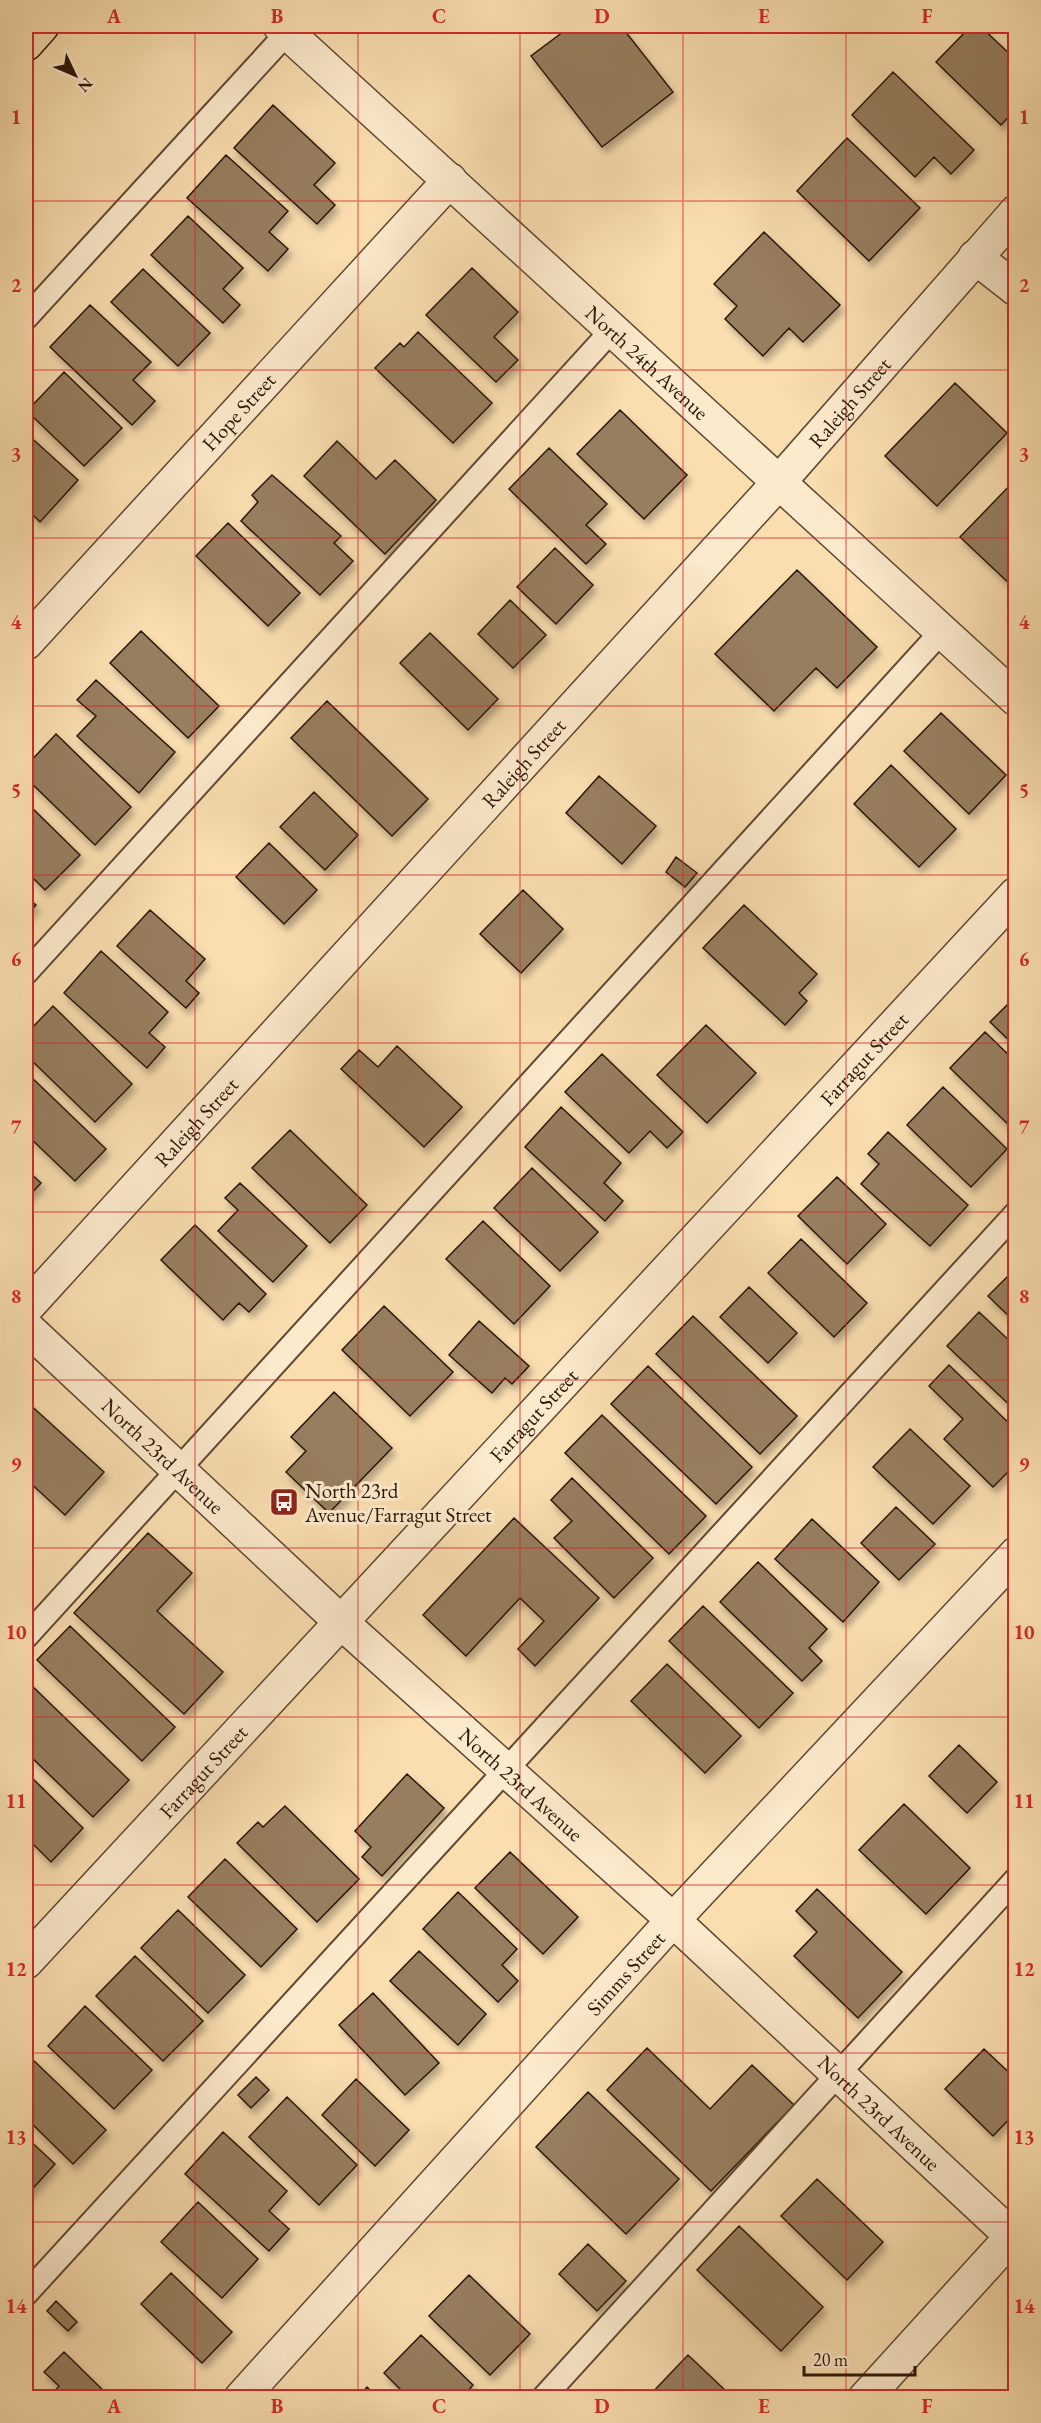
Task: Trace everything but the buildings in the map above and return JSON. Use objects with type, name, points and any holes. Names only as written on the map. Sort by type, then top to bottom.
[{"type":"main road","points":[[26,44],[42,26]]},
{"type":"street","name":"North 24th Avenue","points":[[284,29],[1016,699]]},
{"type":"street","name":"Hope Street","points":[[26,643],[450,180]]},
{"type":"street","name":"Raleigh Street","points":[[26,1308],[780,481],[1016,212]]},
{"type":"street","points":[[975,257],[1016,289]]},
{"type":"street","name":"Farragut Street","points":[[26,1962],[1016,894]]},
{"type":"street","name":"North 23rd Avenue","points":[[26,1327],[341,1622],[673,1920],[1014,2236]]},
{"type":"street","name":"Simms Street","points":[[241,2397],[673,1920],[1016,1554]]},
{"type":"street","points":[[865,2397],[1014,2236]]},
{"type":"lane","points":[[26,318],[284,29]]},
{"type":"lane","points":[[26,973],[613,329]]},
{"type":"lane","points":[[26,1637],[942,631]]},
{"type":"lane","points":[[26,2294],[1016,1213]]},
{"type":"lane","points":[[543,2397],[1016,1879]]},
{"type":"place","name":"North 23rd Avenue/Farragut Street","points":[[284,1502]]}]
